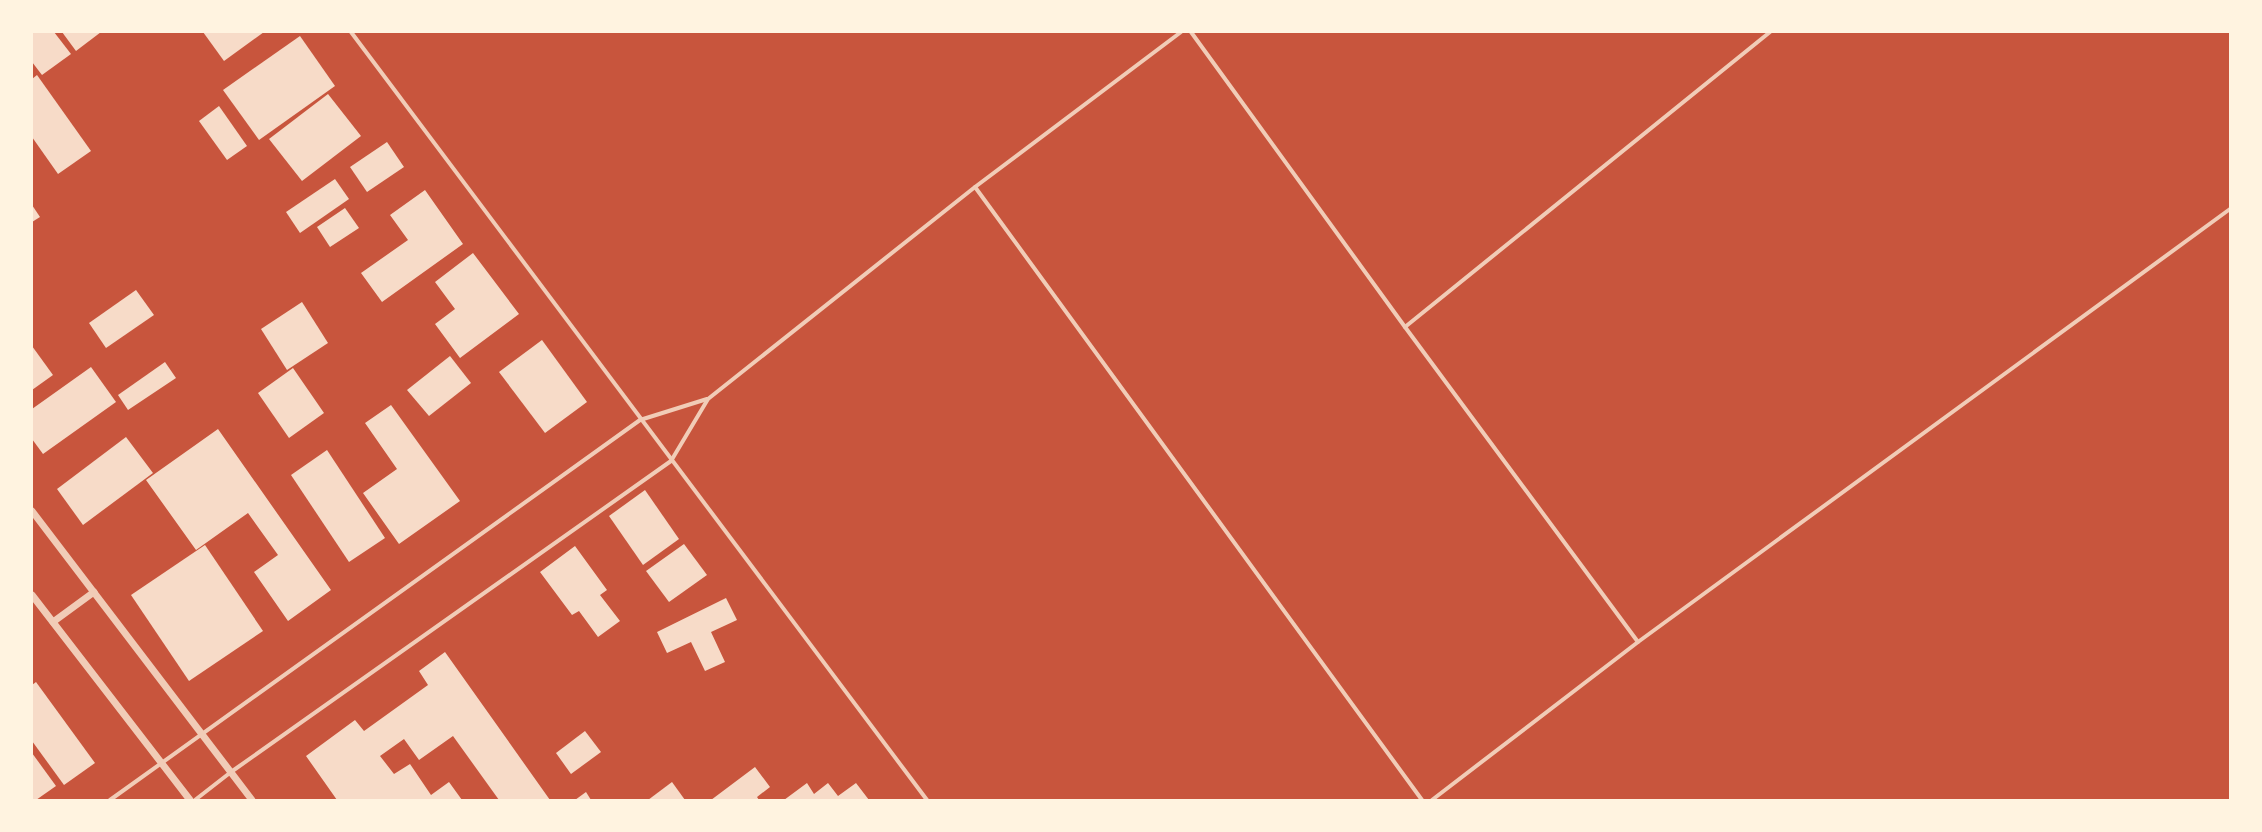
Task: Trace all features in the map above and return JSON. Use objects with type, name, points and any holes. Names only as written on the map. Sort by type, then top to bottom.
[{"type":"street","points":[[351,32],[926,800]]},
{"type":"street","points":[[195,800],[231,772],[671,461],[708,399],[975,188],[1181,32]]},
{"type":"street","points":[[1191,32],[1405,327],[1638,642]]},
{"type":"street","points":[[1405,327],[1770,32]]},
{"type":"street","points":[[975,188],[1422,800]]},
{"type":"street","points":[[1432,800],[1638,642],[2230,209]]},
{"type":"street","points":[[110,800],[160,762],[202,734],[640,420],[708,399]]},
{"type":"street","points":[[32,511],[252,800]]},
{"type":"street","points":[[53,622],[94,592]]},
{"type":"street","points":[[32,595],[190,800]]},
{"type":"building","points":[[32,32],[54,32],[71,54],[42,75],[32,62]]},
{"type":"building","points":[[62,32],[101,32],[76,51]]},
{"type":"building","points":[[203,32],[264,32],[224,61]]},
{"type":"building","points":[[300,36],[335,86],[259,140],[223,90]]},
{"type":"building","points":[[37,75],[91,151],[58,174],[32,137],[32,79]]},
{"type":"building","points":[[328,94],[361,136],[302,181],[269,139]]},
{"type":"building","points":[[219,106],[247,146],[227,160],[199,121]]},
{"type":"building","points":[[387,142],[404,167],[367,192],[350,167]]},
{"type":"building","points":[[335,179],[349,199],[300,233],[286,212]]},
{"type":"building","points":[[425,190],[463,244],[382,302],[361,273],[408,240],[390,215]]},
{"type":"building","points":[[32,205],[40,217],[32,222]]},
{"type":"building","points":[[345,208],[359,228],[330,247],[317,227]]},
{"type":"building","points":[[473,253],[519,314],[460,358],[435,324],[455,309],[435,282]]},
{"type":"building","points":[[136,290],[154,315],[106,348],[89,323]]},
{"type":"building","points":[[302,302],[328,343],[287,370],[261,329]]},
{"type":"building","points":[[542,340],[587,402],[545,433],[499,372]]},
{"type":"building","points":[[32,346],[53,375],[32,390]]},
{"type":"building","points":[[450,356],[471,383],[429,416],[407,390]]},
{"type":"building","points":[[165,362],[176,378],[128,410],[118,395]]},
{"type":"building","points":[[91,367],[116,402],[43,454],[32,439],[32,409]]},
{"type":"building","points":[[293,368],[324,413],[289,438],[258,393]]},
{"type":"building","points":[[391,405],[460,501],[399,544],[363,493],[397,469],[365,423]]},
{"type":"building","points":[[218,429],[331,590],[288,621],[254,572],[278,555],[248,513],[196,550],[146,480]]},
{"type":"building","points":[[126,437],[153,473],[83,525],[57,489]]},
{"type":"building","points":[[327,450],[385,538],[349,562],[291,475]]},
{"type":"building","points":[[645,490],[679,539],[643,565],[609,516]]},
{"type":"building","points":[[684,544],[707,575],[669,602],[646,571]]},
{"type":"building","points":[[205,545],[263,631],[189,681],[131,595]]},
{"type":"building","points":[[575,546],[607,590],[600,595],[620,621],[598,637],[579,611],[572,615],[540,572]]},
{"type":"building","points":[[726,598],[737,620],[711,632],[725,662],[705,671],[691,642],[667,653],[657,632]]},
{"type":"building","points":[[445,652],[550,800],[499,800],[453,736],[419,760],[404,739],[380,756],[394,774],[410,764],[431,795],[449,782],[462,800],[337,800],[306,756],[355,720],[364,731],[428,685],[419,671]]},
{"type":"building","points":[[36,682],[95,763],[64,785],[32,741],[32,685]]},
{"type":"building","points":[[585,731],[601,752],[571,774],[556,753]]},
{"type":"building","points":[[32,753],[56,786],[36,800],[32,800]]},
{"type":"building","points":[[755,767],[770,787],[757,797],[759,800],[711,800]]},
{"type":"building","points":[[672,782],[685,800],[648,800]]},
{"type":"building","points":[[807,783],[814,794],[828,783],[838,796],[856,783],[869,800],[784,800]]},
{"type":"building","points":[[586,792],[591,800],[575,800]]}]
